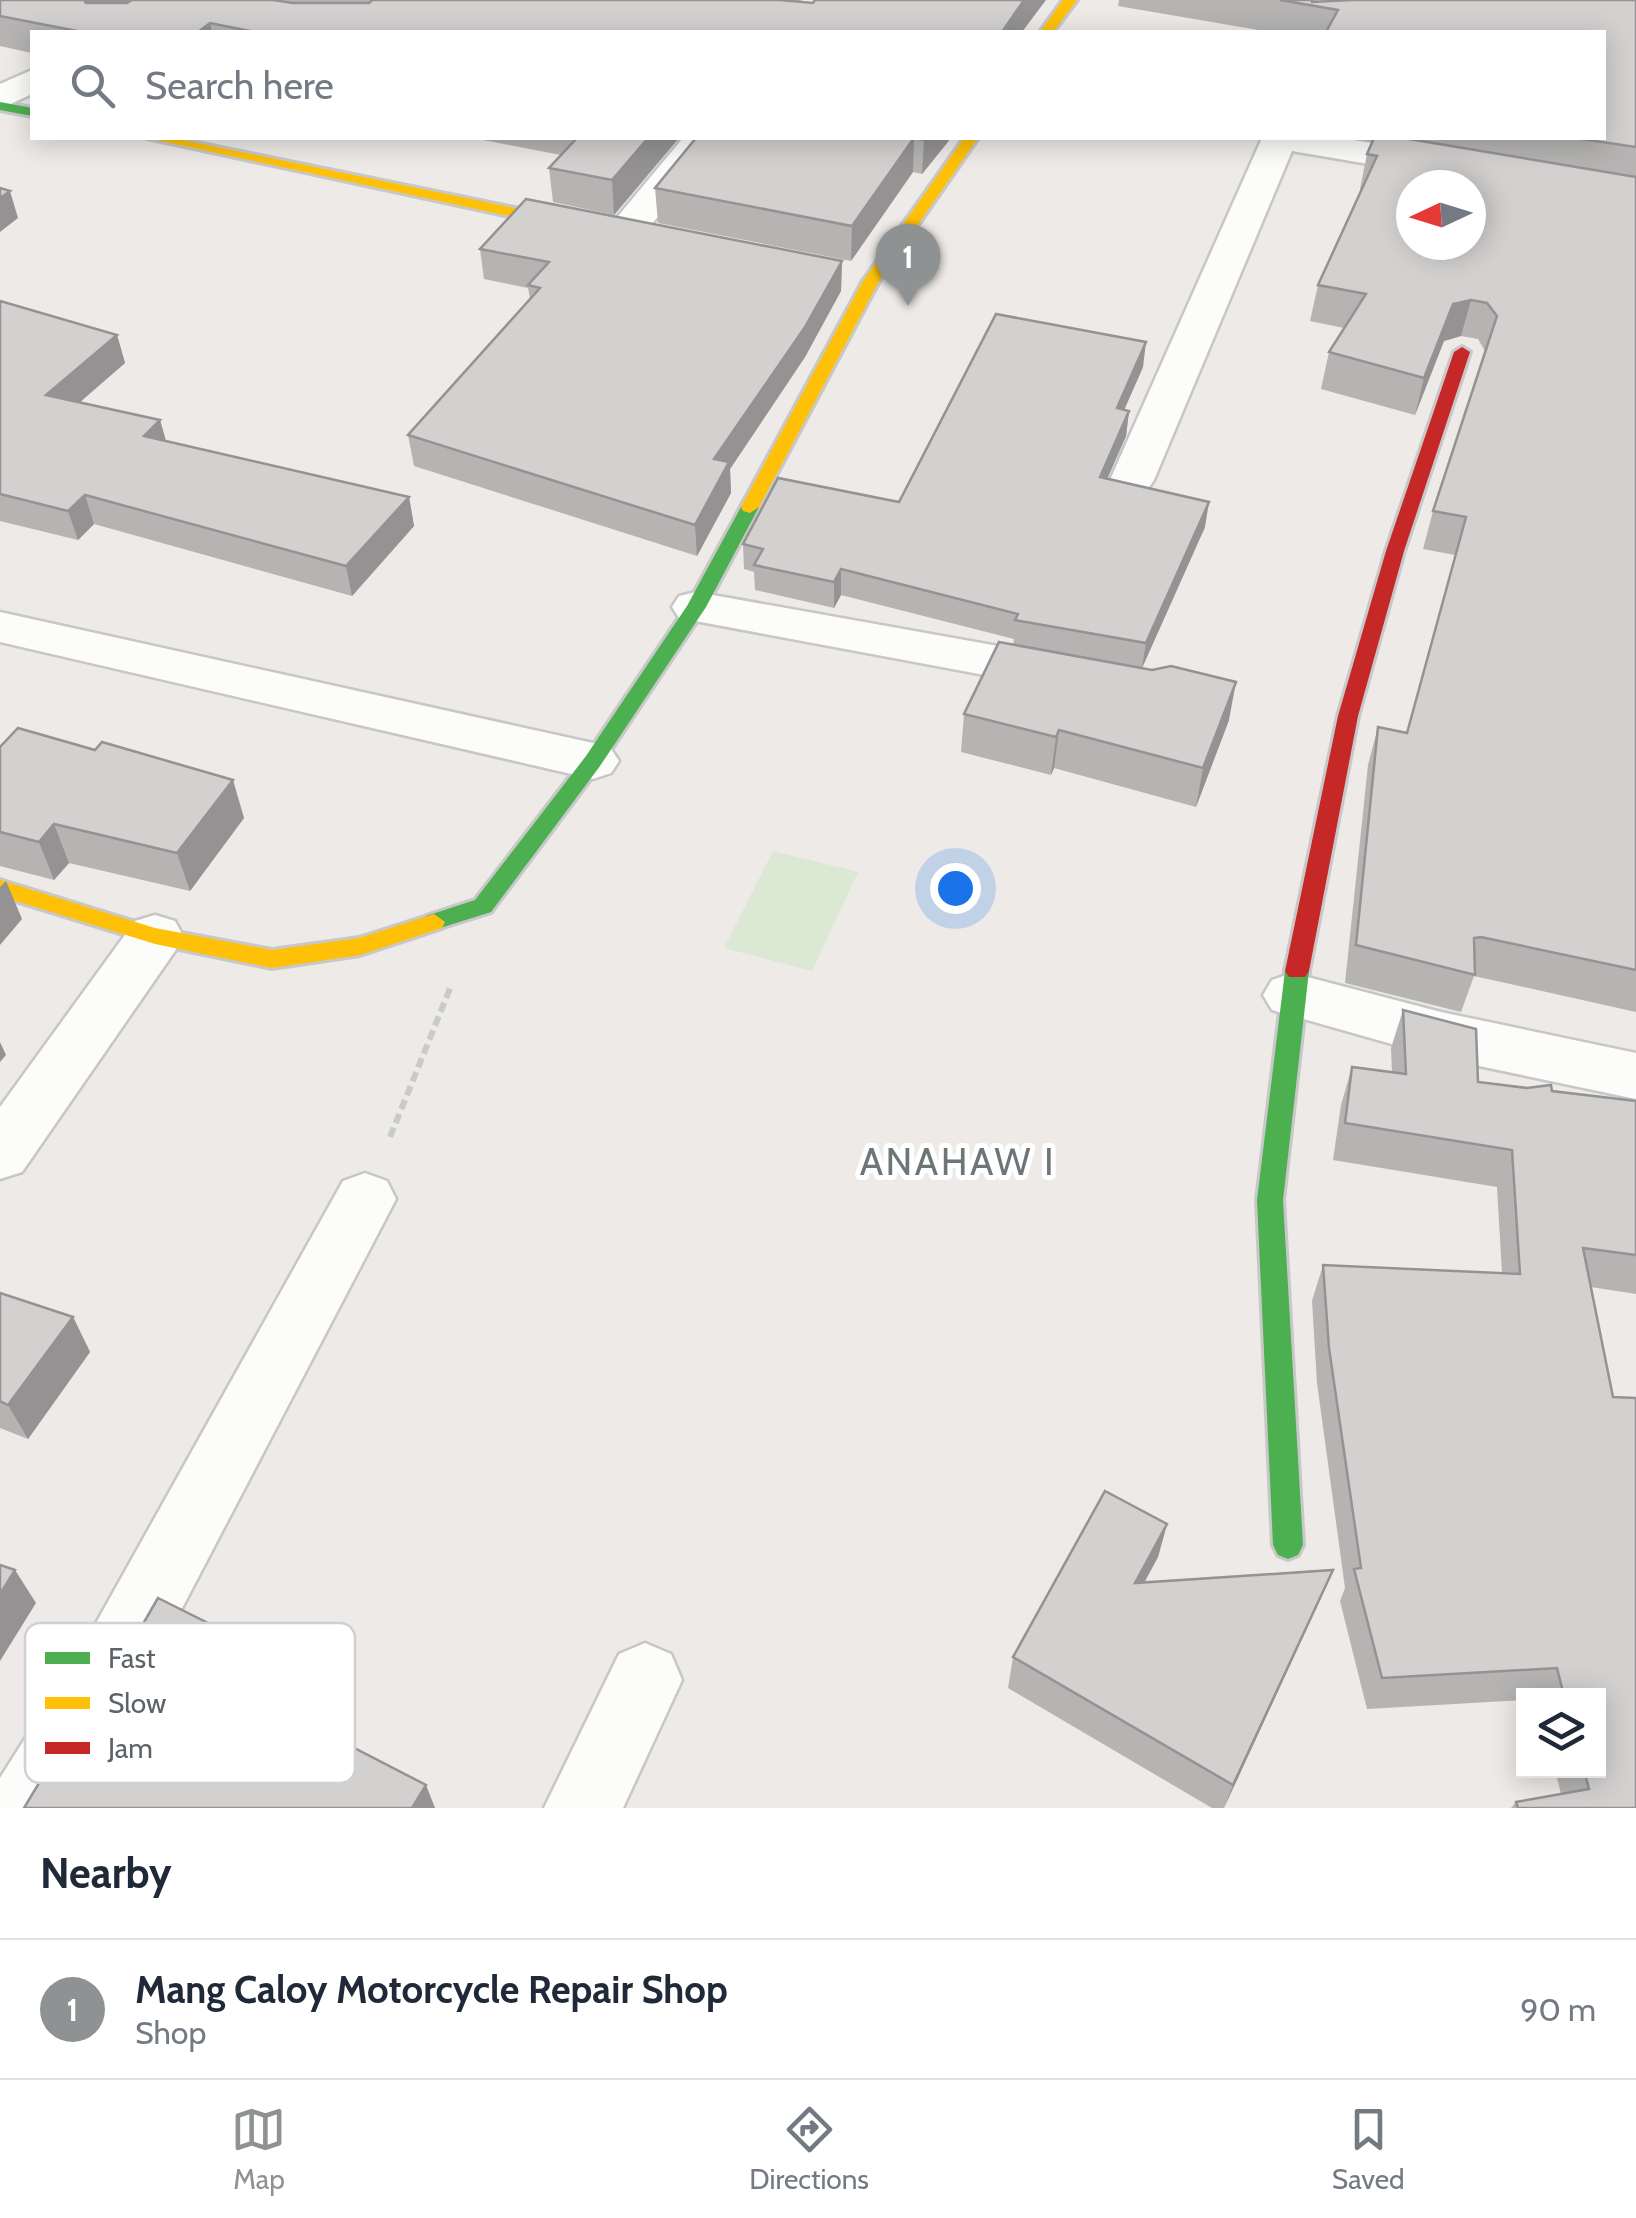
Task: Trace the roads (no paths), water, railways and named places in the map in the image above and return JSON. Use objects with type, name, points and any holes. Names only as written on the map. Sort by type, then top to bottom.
[{"type":"street","points":[[1048,30],[1070,0]]},
{"type":"street","points":[[1326,30],[1339,0]]},
{"type":"street","points":[[0,102],[30,81]]},
{"type":"street","points":[[0,102],[30,111]]},
{"type":"street","points":[[164,140],[633,237],[701,140]]},
{"type":"street","points":[[0,888],[154,936],[272,959],[360,946],[483,906],[593,762],[696,607],[862,280],[969,140]]},
{"type":"street","points":[[1132,480],[1279,140]]},
{"type":"street","points":[[1292,140],[1468,170]]},
{"type":"street","points":[[1288,1544],[1270,1200],[1292,996],[1348,716],[1396,551],[1462,352]]},
{"type":"street","points":[[696,607],[1112,683]]},
{"type":"street","points":[[0,627],[593,762]]},
{"type":"street","points":[[0,1154],[154,936]]},
{"type":"street","points":[[1292,996],[1440,1035],[1636,1076]]},
{"type":"street","points":[[136,1623],[365,1199]]},
{"type":"street","points":[[584,1808],[645,1680]]},
{"type":"street","points":[[26,1808],[41,1783]]},
{"type":"place","name":"Mang Caloy Motorcycle Repair Shop","points":[[908,306]]},
{"type":"district","name":"ANAHAW I","points":[[958,1161]]}]
